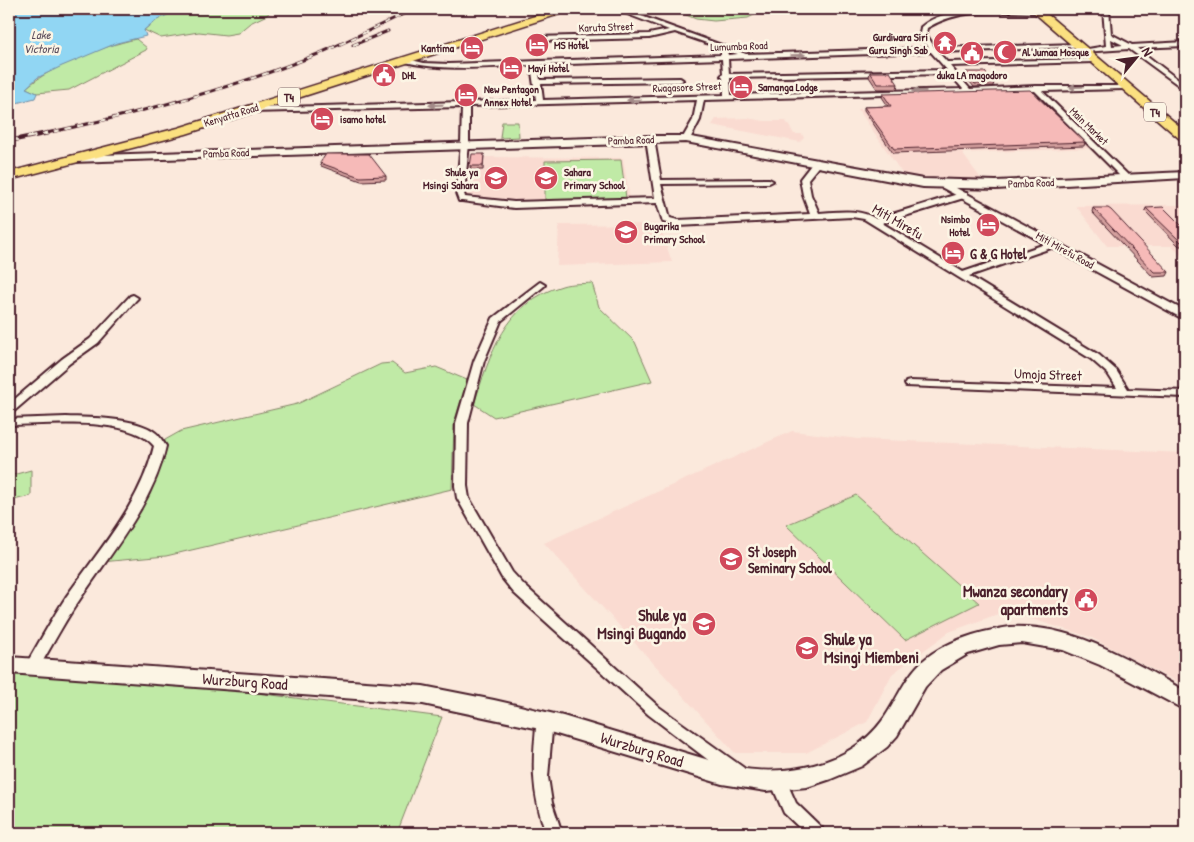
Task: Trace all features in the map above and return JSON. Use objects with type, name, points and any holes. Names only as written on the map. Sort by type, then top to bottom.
[{"type":"highway","name":"Kenyatta Road","points":[[9,176],[163,136],[250,110],[566,9]]},
{"type":"highway","name":"T4","points":[[1036,10],[1124,87],[1185,137]]},
{"type":"main road","name":"Pamba Road","points":[[72,159],[465,144],[686,139],[894,179],[945,185],[1128,179],[1185,175]]},
{"type":"main road","name":"Wurzburg Road","points":[[9,665],[423,695],[484,705],[545,719],[746,780],[778,781],[808,776],[834,768],[863,754],[888,731],[922,675],[933,665],[965,645],[993,638],[1021,635],[1058,641],[1099,655],[1185,702]]},
{"type":"street","name":"Karuta Street","points":[[617,9],[750,56]]},
{"type":"street","points":[[1106,9],[1109,35],[1109,47],[1107,48]]},
{"type":"street","points":[[967,89],[933,50],[923,34],[924,27],[961,10],[1036,10]]},
{"type":"street","name":"Karuta Street","points":[[536,39],[648,36],[676,30]]},
{"type":"street","points":[[1109,35],[1131,47],[1185,88]]},
{"type":"street","name":"Lumumba Road","points":[[403,60],[436,66],[933,50],[1107,48],[1183,44]]},
{"type":"street","points":[[724,47],[724,76],[728,97]]},
{"type":"street","points":[[946,64],[1094,60]]},
{"type":"street","points":[[534,63],[540,103]]},
{"type":"street","points":[[724,76],[953,72]]},
{"type":"street","points":[[537,82],[680,80]]},
{"type":"street","name":"Rwagasore Street","points":[[250,110],[967,89],[1124,87]]},
{"type":"street","name":"Main Market","points":[[1035,88],[1128,179]]},
{"type":"street","points":[[686,139],[696,123],[701,108],[701,98]]},
{"type":"street","points":[[466,105],[465,144],[460,193],[461,198],[464,200],[514,205],[660,200]]},
{"type":"street","name":"Miti Mirefu","points":[[650,139],[660,200],[666,220],[671,222],[852,214],[867,217],[1094,357],[1112,372],[1124,391]]},
{"type":"street","points":[[815,215],[807,195],[804,179],[816,163]]},
{"type":"street","points":[[657,182],[769,181]]},
{"type":"street","name":"Miti Mirefu Road","points":[[945,185],[1185,316]]},
{"type":"street","points":[[876,222],[964,195]]},
{"type":"street","points":[[962,275],[1054,244]]},
{"type":"street","points":[[540,285],[497,320],[479,361],[462,423],[461,486],[464,498],[507,575],[519,590],[648,705],[746,780]]},
{"type":"street","points":[[9,410],[66,361],[94,341],[133,298]]},
{"type":"street","name":"Umoja Street","points":[[910,384],[1185,394]]},
{"type":"street","points":[[9,422],[60,420],[120,425],[148,433],[155,437],[160,446],[153,470],[138,498],[97,564],[70,602],[32,667]]},
{"type":"street","points":[[545,719],[540,759],[540,788],[554,833]]},
{"type":"street","points":[[778,781],[790,808],[816,833]]},
{"type":"shaded area","points":[[1035,88],[1096,148],[962,153],[982,180],[937,182],[904,176],[858,109],[918,107]]},
{"type":"shaded area","points":[[747,118],[764,121],[786,121],[794,134],[802,134],[804,138],[800,142],[712,125],[716,119]]},
{"type":"shaded area","name":"Sahara Primary School","points":[[468,157],[623,158],[630,200],[499,202],[465,198]]},
{"type":"shaded area","points":[[1185,205],[1185,259],[1172,246],[1107,246],[1076,206]]},
{"type":"shaded area","points":[[659,224],[672,262],[557,266],[559,225]]},
{"type":"shaded area","points":[[792,431],[858,439],[1185,453],[1185,686],[1090,637],[1006,611],[949,632],[892,674],[867,722],[806,753],[735,753],[544,543]]},
{"type":"green space","points":[[184,9],[272,9],[267,15],[250,23],[238,33],[226,35],[199,32],[161,38],[144,30],[162,16]]},
{"type":"green space","points":[[684,9],[791,9],[758,13],[748,18],[714,21],[696,19],[681,13]]},
{"type":"green space","points":[[136,39],[147,48],[146,50],[69,90],[37,93],[26,88],[49,72],[78,58]]},
{"type":"green space","points":[[502,122],[518,122],[519,137],[500,138]]},
{"type":"green space","points":[[621,160],[626,198],[545,201],[545,161]]},
{"type":"green space","points":[[592,283],[599,307],[635,342],[652,381],[494,417],[474,404],[494,349],[513,317],[526,304],[543,294],[566,285]]},
{"type":"green space","points":[[392,363],[405,373],[436,367],[467,380],[454,423],[452,489],[166,556],[101,562],[161,465],[165,440],[181,431],[297,404],[381,364]]},
{"type":"green space","points":[[31,470],[31,496],[9,501],[9,476]]},
{"type":"green space","points":[[856,495],[979,603],[905,640],[786,525]]},
{"type":"green space","points":[[9,670],[179,683],[442,717],[397,833],[9,833]]},
{"type":"water","name":"Lake Victoria","points":[[9,9],[184,9],[167,15],[153,23],[144,30],[146,36],[117,43],[37,78],[26,88],[37,93],[35,98],[9,105]]},
{"type":"building","points":[[870,72],[890,72],[898,84],[878,84]]},
{"type":"building","points":[[966,72],[985,72],[994,83],[975,84]]},
{"type":"building","points":[[1030,90],[1085,142],[894,149],[864,107],[891,106],[883,94]]},
{"type":"building","points":[[326,154],[369,154],[386,176],[360,177],[320,163]]},
{"type":"building","points":[[472,154],[484,154],[483,166],[470,166]]},
{"type":"building","points":[[1163,207],[1185,229],[1185,242],[1181,242],[1146,208]]},
{"type":"building","points":[[1093,208],[1108,208],[1111,210],[1169,272],[1154,272]]},
{"type":"railway","points":[[42,134],[182,100],[251,79],[318,54],[414,9]]},
{"type":"railway","points":[[353,45],[388,31]]},
{"type":"railway","points":[[9,141],[48,133]]},
{"type":"place","name":"Gurdiwara Siri Guru Singh Sab","points":[[945,43]]},
{"type":"place","name":"MS Hotel","points":[[537,45]]},
{"type":"place","name":"Kantima","points":[[472,48]]},
{"type":"place","name":"Al Jumaa Mosque","points":[[1005,52]]},
{"type":"place","name":"duka LA magodoro","points":[[972,53]]},
{"type":"place","name":"Mayi Hotel","points":[[511,68]]},
{"type":"place","name":"DHL","points":[[384,75]]},
{"type":"place","name":"Samanga Lodge","points":[[741,87]]},
{"type":"place","name":"New Pentagon Annex Hotel","points":[[466,95]]},
{"type":"place","name":"isamo hotel","points":[[322,119]]},
{"type":"place","name":"Shule ya Msingi Sahara","points":[[496,178]]},
{"type":"place","name":"Sahara Primary School","points":[[546,178]]},
{"type":"place","name":"Nsimbo Hotel","points":[[988,225]]},
{"type":"place","name":"Bugarika Primary School","points":[[626,232]]},
{"type":"place","name":"G & G Hotel","points":[[953,253]]},
{"type":"place","name":"St Joseph Seminary School","points":[[731,559]]},
{"type":"place","name":"Mwanza secondary apartments","points":[[1086,600]]},
{"type":"place","name":"Shule ya Msingi Bugando","points":[[704,624]]},
{"type":"place","name":"Shule ya Msingi Miembeni","points":[[807,648]]}]
